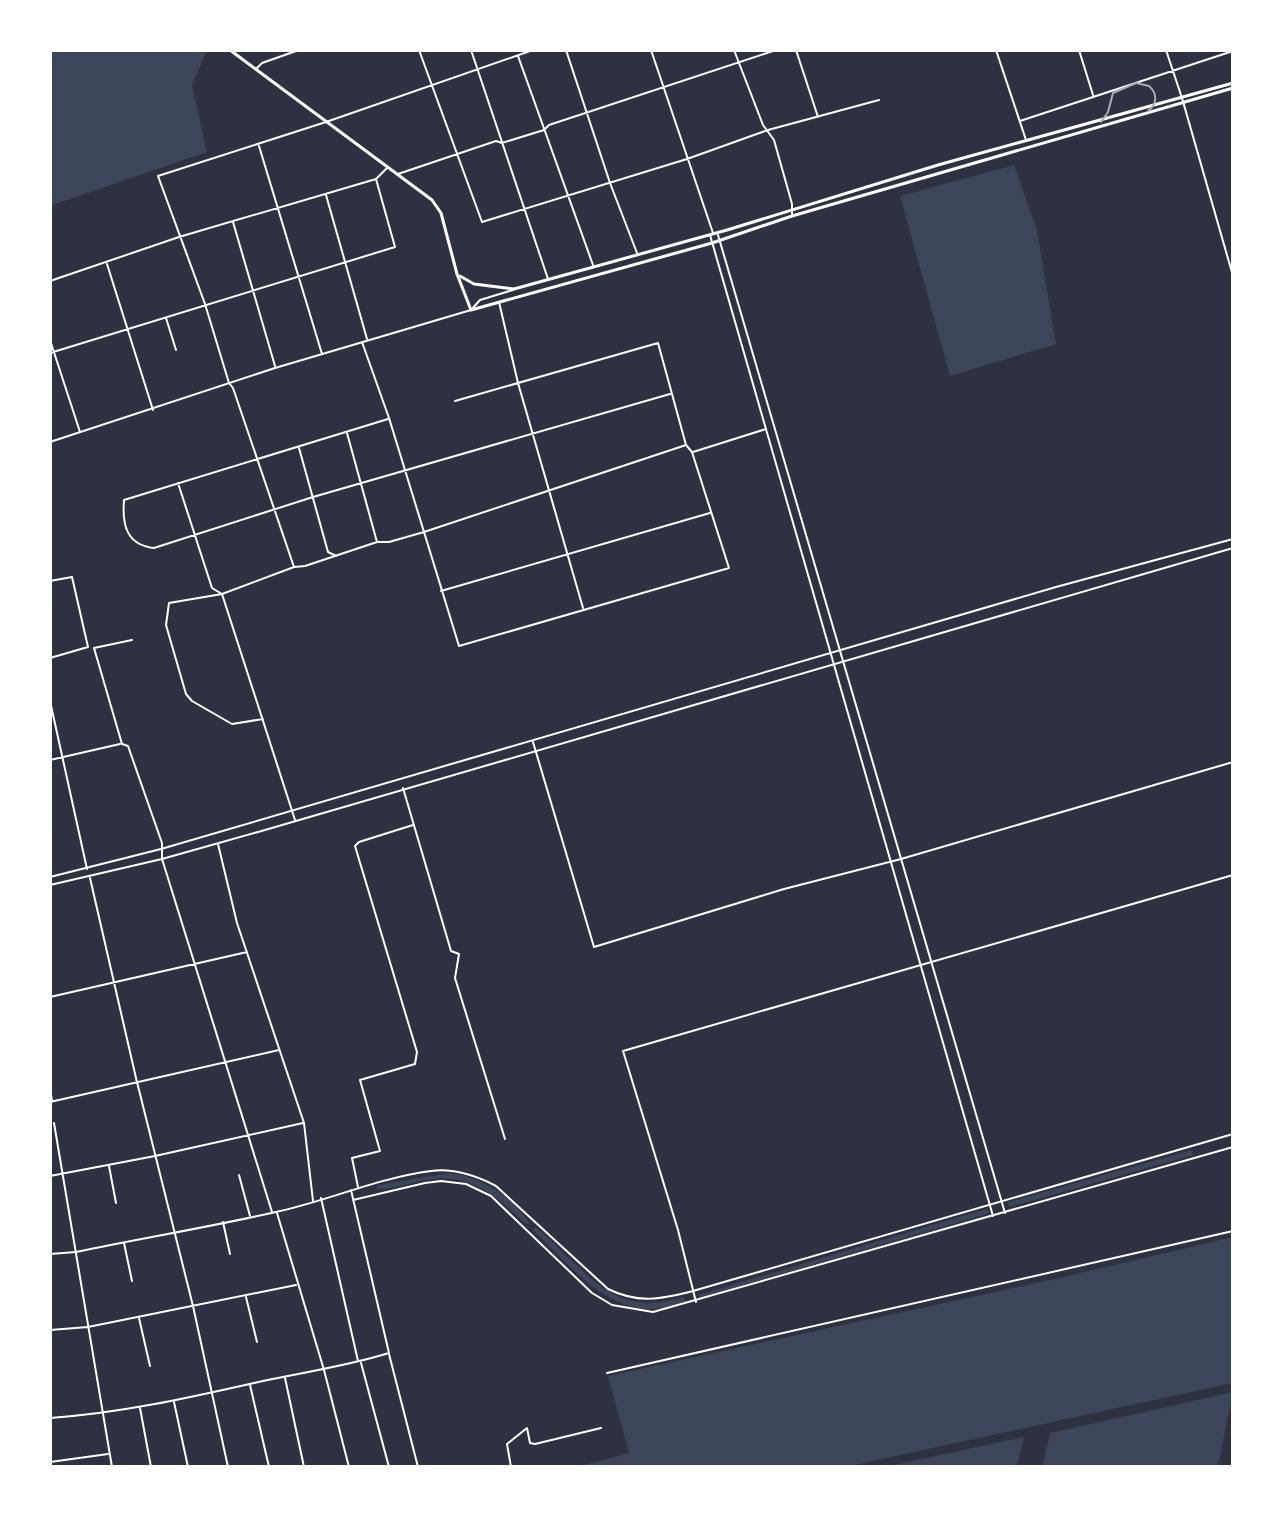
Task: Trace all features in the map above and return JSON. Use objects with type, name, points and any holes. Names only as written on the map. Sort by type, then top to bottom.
[{"type":"main road","points":[[230,50],[437,206],[471,310],[712,243],[792,216],[1182,100]]},
{"type":"main road","points":[[457,274],[474,284],[514,289],[1026,141],[1233,86]]},
{"type":"street","points":[[256,70],[262,63],[299,50]]},
{"type":"street","points":[[419,50],[482,222],[687,159],[768,130],[879,100]]},
{"type":"street","points":[[471,50],[548,279]]},
{"type":"street","points":[[294,567],[158,176],[533,50]]},
{"type":"street","points":[[566,50],[637,253]]},
{"type":"street","points":[[651,50],[713,233],[712,243],[993,1216]]},
{"type":"street","points":[[734,50],[763,125],[774,140],[793,209],[792,216]]},
{"type":"street","points":[[397,174],[455,153],[544,130],[549,125],[776,50]]},
{"type":"street","points":[[796,50],[818,118]]},
{"type":"street","points":[[996,50],[1026,141]]},
{"type":"street","points":[[1079,50],[1094,97]]},
{"type":"street","points":[[1166,50],[1233,276]]},
{"type":"street","points":[[1020,121],[1233,51]]},
{"type":"street","points":[[518,55],[594,266]]},
{"type":"street","points":[[259,144],[322,354]]},
{"type":"street","points":[[50,281],[179,237],[376,179],[388,167]]},
{"type":"street","points":[[52,352],[395,247],[376,179]]},
{"type":"street","points":[[326,194],[367,341]]},
{"type":"street","points":[[233,221],[275,368]]},
{"type":"street","points":[[713,233],[720,240],[1005,1213]]},
{"type":"street","points":[[106,263],[153,410]]},
{"type":"street","points":[[50,442],[275,368],[471,310],[480,300],[514,289]]},
{"type":"street","points":[[499,302],[518,383],[583,609]]},
{"type":"street","points":[[165,317],[176,350]]},
{"type":"street","points":[[50,340],[80,433]]},
{"type":"street","points":[[362,342],[389,418],[459,646],[729,568],[692,452],[686,445],[658,343],[455,401]]},
{"type":"street","points":[[389,418],[124,500],[122,521],[134,541],[142,547],[154,548],[313,497],[671,393]]},
{"type":"street","points":[[692,452],[766,429]]},
{"type":"street","points":[[346,432],[377,542]]},
{"type":"street","points":[[263,719],[232,724],[192,701],[186,694],[166,625],[169,603],[222,594],[294,567],[377,542],[389,542],[424,532],[686,445]]},
{"type":"street","points":[[298,447],[328,552],[336,556]]},
{"type":"street","points":[[178,482],[212,588],[222,594],[295,820]]},
{"type":"street","points":[[441,591],[711,513]]},
{"type":"street","points":[[50,877],[161,849],[1056,587],[1233,539]]},
{"type":"street","points":[[50,885],[162,859],[1233,548]]},
{"type":"street","points":[[50,581],[72,577],[88,647]]},
{"type":"street","points":[[50,658],[88,647],[132,640]]},
{"type":"street","points":[[94,648],[122,744]]},
{"type":"street","points":[[50,701],[87,869]]},
{"type":"street","points":[[533,741],[594,947],[1233,762]]},
{"type":"street","points":[[50,760],[122,744],[128,746],[162,843],[162,859],[224,1061],[324,1370],[349,1467]]},
{"type":"street","points":[[401,778],[451,951],[459,954],[455,978],[505,1139]]},
{"type":"street","points":[[358,1187],[352,1158],[380,1151],[360,1080],[415,1064],[417,1052],[355,846],[413,825]]},
{"type":"street","points":[[218,843],[247,952],[304,1123],[313,1201]]},
{"type":"street","points":[[696,1302],[678,1230],[623,1051],[1233,875]]},
{"type":"street","points":[[90,878],[136,1081],[193,1306],[228,1467]]},
{"type":"street","points":[[50,997],[247,952]]},
{"type":"street","points":[[50,1090],[51,1102],[279,1050]]},
{"type":"street","points":[[54,1123],[112,1467]]},
{"type":"street","points":[[50,1176],[304,1123]]},
{"type":"street","points":[[50,1254],[76,1252],[274,1213],[358,1187],[431,1171],[458,1171],[480,1177],[509,1196],[608,1289],[621,1295],[650,1300],[693,1291],[1233,1134]]},
{"type":"street","points":[[353,1200],[425,1183],[466,1184],[491,1196],[592,1293],[609,1304],[627,1310],[653,1312],[1233,1147]]},
{"type":"street","points":[[109,1165],[116,1203]]},
{"type":"street","points":[[239,1175],[251,1217]]},
{"type":"street","points":[[351,1189],[417,1467]]},
{"type":"street","points":[[321,1198],[389,1467]]},
{"type":"street","points":[[223,1222],[230,1254]]},
{"type":"street","points":[[607,1373],[1233,1231]]},
{"type":"street","points":[[124,1242],[132,1281]]},
{"type":"street","points":[[50,1330],[88,1327],[297,1284]]},
{"type":"street","points":[[245,1296],[257,1342]]},
{"type":"street","points":[[139,1317],[150,1366]]},
{"type":"street","points":[[50,1418],[101,1415],[140,1408],[324,1370],[389,1353]]},
{"type":"street","points":[[285,1376],[304,1467]]},
{"type":"street","points":[[249,1384],[269,1467]]},
{"type":"street","points":[[174,1401],[188,1467]]},
{"type":"street","points":[[140,1408],[151,1467]]},
{"type":"street","points":[[511,1467],[507,1444],[527,1428],[530,1443],[535,1444],[601,1428]]},
{"type":"street","points":[[50,1462],[109,1453]]},
{"type":"street","points":[[63,1460],[64,1467]]},
{"type":"shaded area","points":[[50,50],[207,50],[192,85],[207,152],[50,206]]},
{"type":"shaded area","points":[[1014,165],[1037,230],[1056,344],[950,376],[900,196]]},
{"type":"shaded area","points":[[1192,1150],[1193,1155],[1008,1206],[1009,1202]]},
{"type":"shaded area","points":[[449,1173],[484,1183],[515,1205],[530,1224],[481,1188],[456,1180],[442,1178],[376,1189],[378,1185]]},
{"type":"shaded area","points":[[986,1209],[990,1212],[987,1214],[701,1297],[698,1295]]},
{"type":"shaded area","points":[[534,1227],[590,1278],[616,1296],[646,1303],[684,1297],[686,1301],[662,1308],[640,1308],[619,1303],[583,1278],[533,1230]]},
{"type":"shaded area","points":[[1233,1237],[1233,1383],[845,1467],[576,1467],[629,1453],[608,1376]]},
{"type":"shaded area","points":[[1233,1392],[1218,1467],[1042,1467],[1050,1433]]},
{"type":"shaded area","points":[[1024,1437],[1017,1467],[884,1467]]},
{"type":"tram line","points":[[1101,122],[1108,112],[1113,93],[1136,83],[1149,86],[1154,92],[1155,102],[1148,111]]}]
